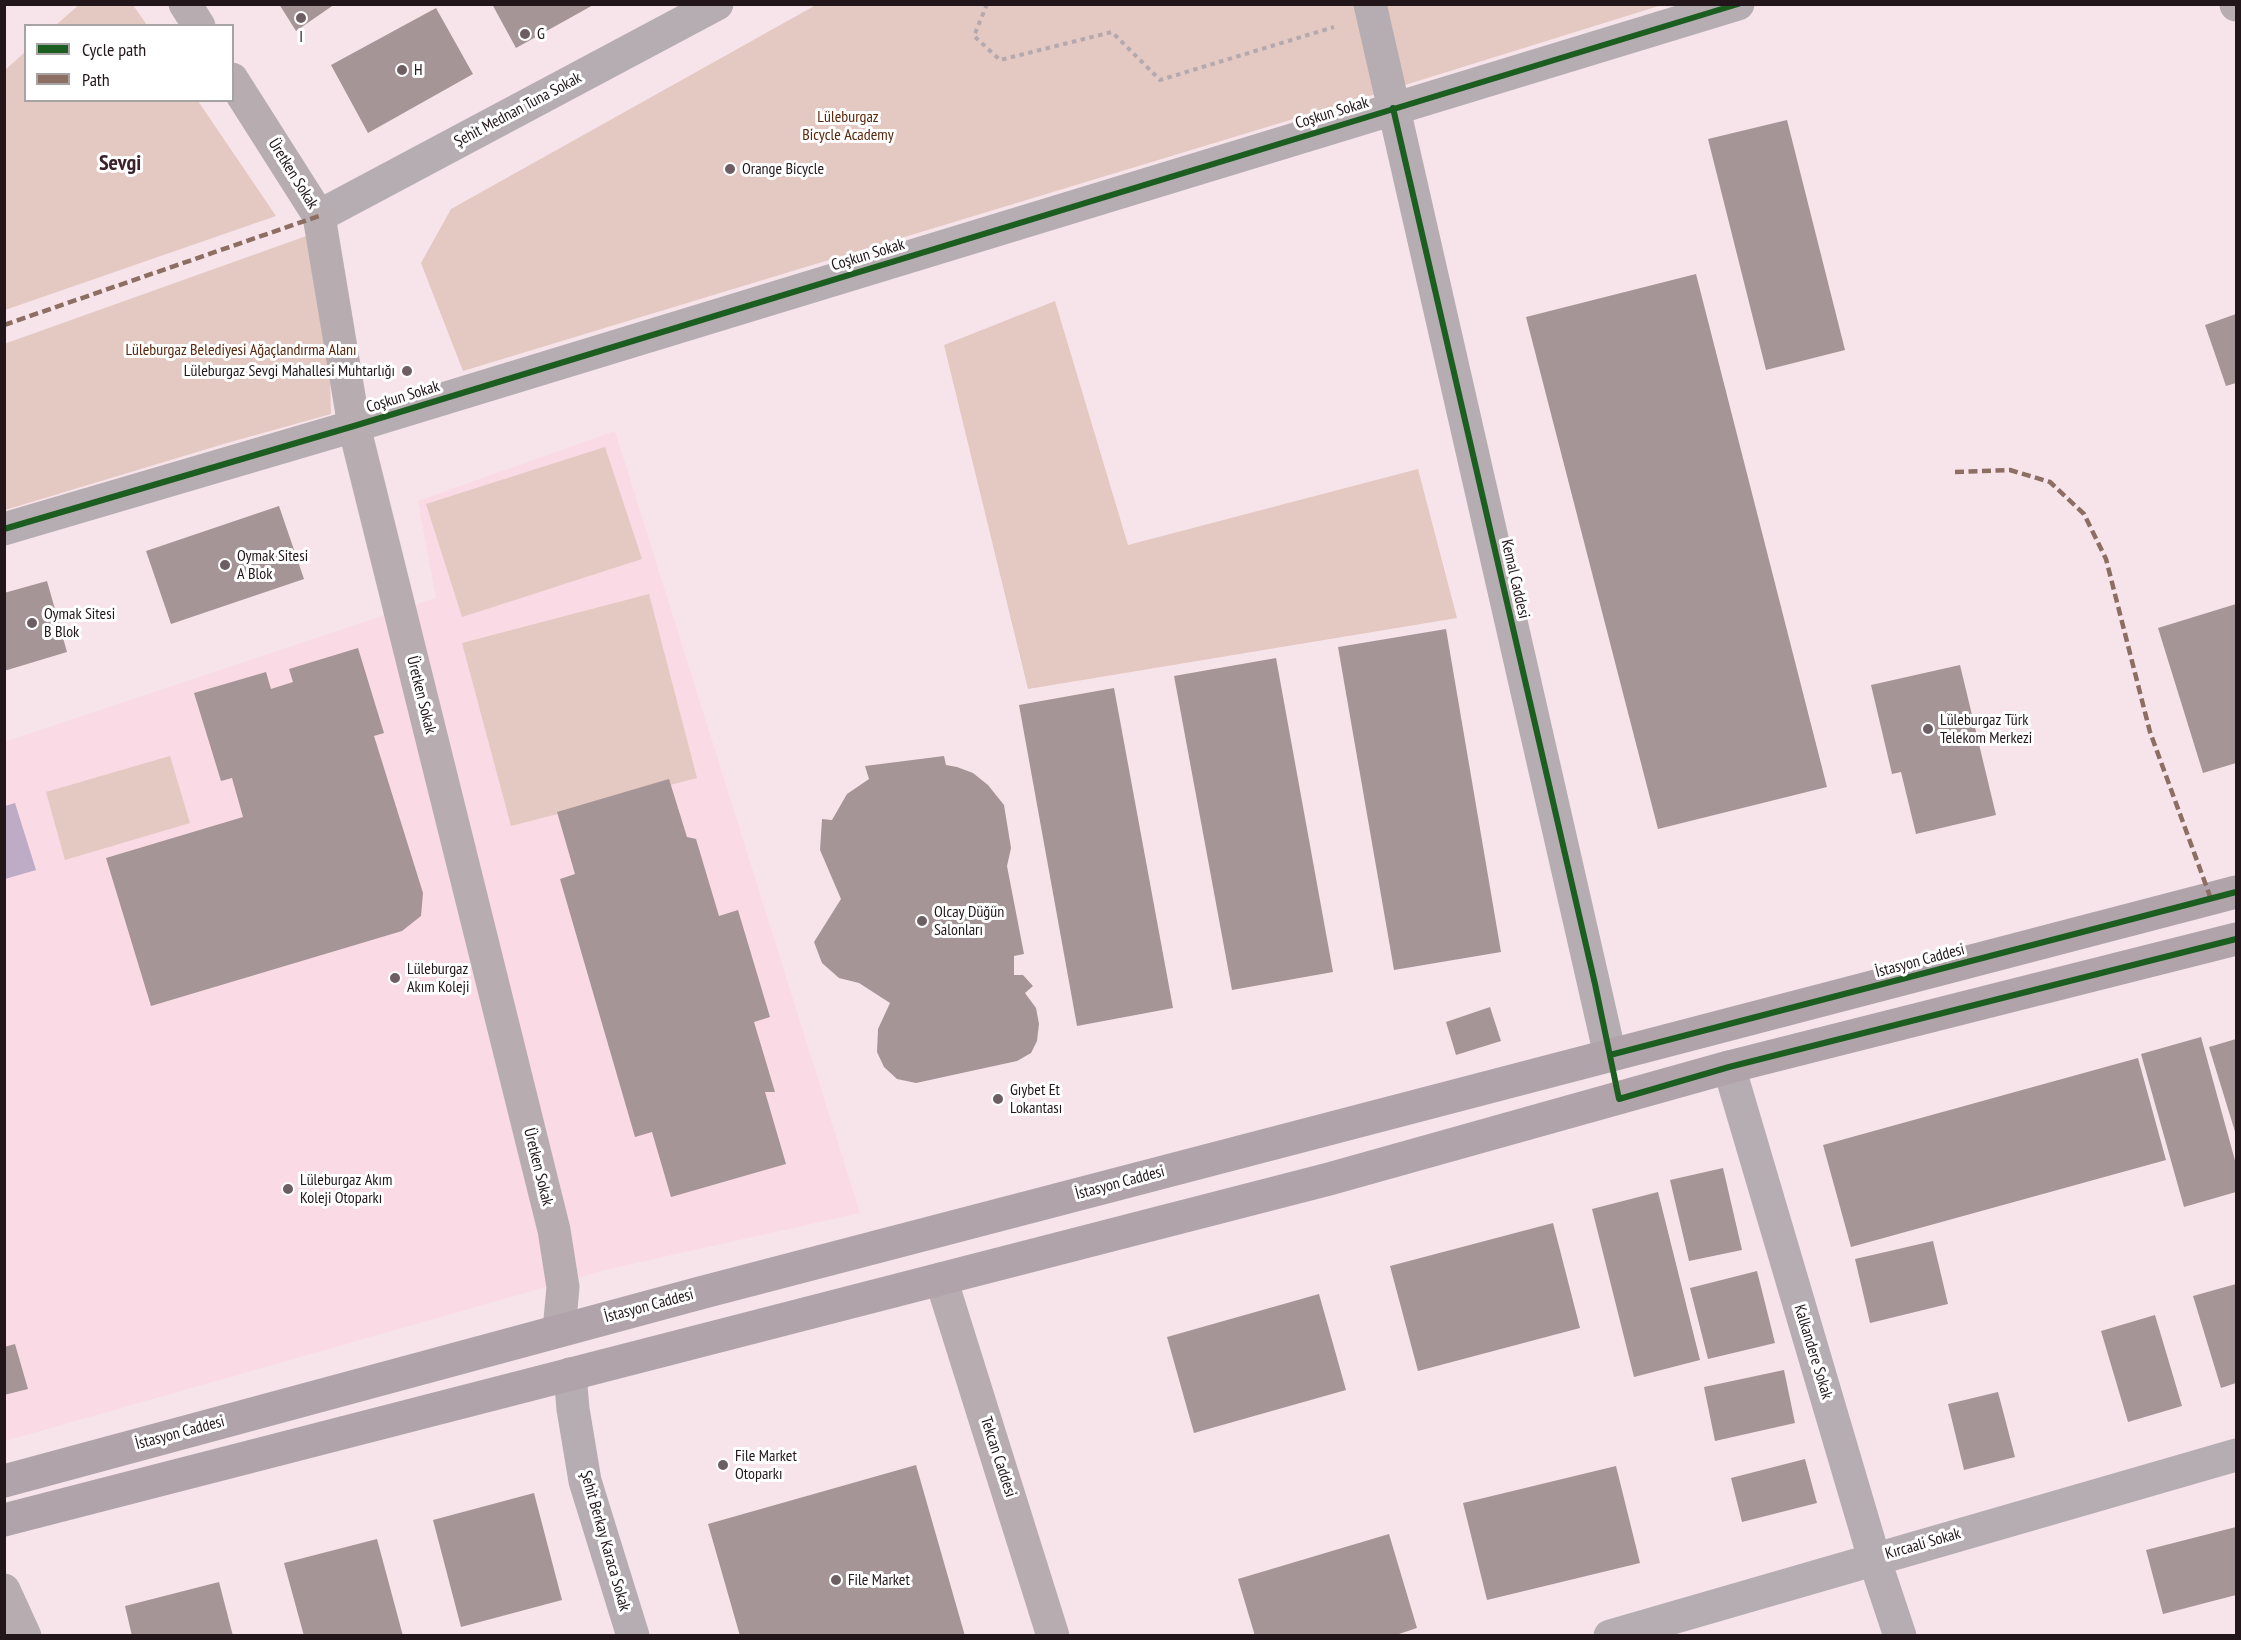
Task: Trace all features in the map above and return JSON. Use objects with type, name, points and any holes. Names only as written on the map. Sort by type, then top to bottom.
[{"type":"main road","name":"İstasyon Caddesi","points":[[4,1481],[559,1330],[2236,892]]},
{"type":"main road","points":[[4,1520],[1329,1179],[1729,1067],[2236,939]]},
{"type":"main road","points":[[1610,1055],[1619,1099]]},
{"type":"main road","points":[[559,1330],[570,1374]]},
{"type":"street","points":[[185,4],[198,24]]},
{"type":"street","name":"Şehit Mednan Tuna Sokak","points":[[319,216],[717,4]]},
{"type":"street","name":"Coşkun Sokak","points":[[4,529],[354,426],[1738,4]]},
{"type":"street","name":"Kemal Caddesi","points":[[1371,10],[1610,1055]]},
{"type":"street","name":"Üretken Sokak","points":[[234,82],[319,216],[354,426],[554,1230],[563,1287],[559,1330]]},
{"type":"street","name":"Kalkandere Sokak","points":[[1729,1067],[1874,1558],[1900,1635]]},
{"type":"street","name":"Tekcan Caddesi","points":[[941,1279],[1053,1635]]},
{"type":"street","name":"Şehit Berkay Karaca Sokak","points":[[570,1374],[573,1409],[585,1481],[633,1635]]},
{"type":"street","name":"Kırcaali Sokak","points":[[1610,1635],[2236,1455]]},
{"type":"street","points":[[4,1590],[25,1635]]},
{"type":"path","points":[[987,4],[974,36],[1000,60],[1112,32],[1160,80],[1371,10]]},
{"type":"shaded area","name":"Lüleburgaz Akım Koleji","points":[[615,431],[860,1213],[609,1269],[5,1441],[4,742],[436,598],[418,501]]},
{"type":"shaded area","points":[[15,803],[36,870],[5,879],[5,806]]},
{"type":"green space","points":[[80,4],[133,5],[146,24],[57,24]]},
{"type":"green space","name":"Lüleburgaz Bicycle Academy","points":[[816,5],[1662,5],[463,371],[421,263],[451,209]]},
{"type":"green space","points":[[24,53],[24,102],[199,102],[276,216],[5,310],[5,70]]},
{"type":"green space","name":"Lüleburgaz Belediyesi Ağaçlandırma Alanı","points":[[326,229],[331,414],[5,510],[4,344]]},
{"type":"green space","points":[[1055,301],[1128,545],[1418,469],[1457,618],[1028,689],[944,345]]},
{"type":"green space","points":[[605,447],[642,559],[462,617],[426,504]]},
{"type":"green space","points":[[649,594],[697,778],[511,826],[462,643]]},
{"type":"green space","points":[[170,756],[190,823],[65,860],[46,792]]},
{"type":"building","name":"I","points":[[279,4],[335,4],[296,31]]},
{"type":"building","name":"G","points":[[492,4],[595,4],[516,48]]},
{"type":"building","name":"H","points":[[436,8],[473,74],[368,133],[331,65]]},
{"type":"building","points":[[1787,120],[1845,350],[1766,370],[1708,139]]},
{"type":"building","points":[[1696,274],[1827,787],[1658,829],[1526,317]]},
{"type":"building","points":[[2236,314],[2236,383],[2226,386],[2205,325]]},
{"type":"building","name":"Oymak Sitesi A Blok","points":[[279,506],[304,579],[171,624],[146,551]]},
{"type":"building","name":"Oymak Sitesi B Blok","points":[[47,581],[67,652],[4,671],[4,593]]},
{"type":"building","points":[[2236,604],[2236,763],[2203,773],[2158,628]]},
{"type":"building","points":[[1446,629],[1501,952],[1394,970],[1338,647]]},
{"type":"building","points":[[358,648],[384,733],[374,736],[423,893],[421,916],[402,931],[151,1006],[106,858],[243,817],[232,778],[221,781],[194,693],[266,672],[271,689],[293,682],[289,669]]},
{"type":"building","points":[[1276,658],[1333,972],[1232,990],[1174,676]]},
{"type":"building","name":"Lüleburgaz Türk Telekom Merkezi","points":[[1960,665],[1996,815],[1916,834],[1901,772],[1892,774],[1871,685]]},
{"type":"building","points":[[1114,688],[1173,1008],[1077,1026],[1019,705]]},
{"type":"building","name":"Olcay Düğün Salonları","points":[[944,756],[946,765],[973,773],[988,785],[1004,805],[1011,848],[1007,866],[1024,954],[1014,956],[1014,975],[1023,975],[1033,986],[1025,993],[1036,1008],[1039,1024],[1037,1041],[1031,1053],[1017,1061],[916,1083],[897,1079],[884,1067],[877,1052],[878,1029],[890,1003],[859,983],[839,978],[822,963],[814,942],[841,899],[820,850],[822,819],[832,820],[847,794],[869,779],[865,766]]},
{"type":"building","points":[[669,779],[687,837],[696,839],[719,916],[738,910],[770,1017],[754,1022],[775,1092],[765,1092],[786,1164],[671,1197],[652,1132],[635,1137],[560,879],[575,874],[557,812]]},
{"type":"building","points":[[1490,1007],[1501,1041],[1456,1055],[1446,1022]]},
{"type":"building","points":[[2201,1037],[2236,1164],[2236,1192],[2184,1207],[2141,1054]]},
{"type":"building","points":[[2236,1039],[2236,1135],[2209,1047]]},
{"type":"building","points":[[2138,1058],[2166,1160],[1851,1247],[1823,1145]]},
{"type":"building","points":[[1723,1168],[1742,1250],[1689,1261],[1670,1180]]},
{"type":"building","points":[[1658,1192],[1700,1360],[1634,1377],[1592,1209]]},
{"type":"building","points":[[1553,1223],[1580,1328],[1418,1371],[1390,1266]]},
{"type":"building","points":[[1933,1241],[1948,1304],[1870,1323],[1855,1259]]},
{"type":"building","points":[[1757,1271],[1775,1343],[1708,1359],[1690,1288]]},
{"type":"building","points":[[2236,1284],[2236,1383],[2221,1388],[2193,1296]]},
{"type":"building","points":[[1319,1294],[1346,1390],[1194,1433],[1167,1337]]},
{"type":"building","points":[[2155,1315],[2182,1406],[2128,1422],[2101,1331]]},
{"type":"building","points":[[15,1344],[28,1389],[4,1395],[4,1347]]},
{"type":"building","points":[[1784,1370],[1795,1423],[1715,1441],[1704,1387]]},
{"type":"building","points":[[1998,1392],[2015,1457],[1964,1470],[1948,1404]]},
{"type":"building","points":[[1805,1459],[1817,1503],[1742,1522],[1731,1478]]},
{"type":"building","name":"File Market","points":[[916,1465],[965,1636],[740,1636],[708,1524]]},
{"type":"building","points":[[1616,1466],[1640,1563],[1487,1600],[1463,1503]]},
{"type":"building","points":[[534,1493],[562,1600],[461,1627],[433,1520]]},
{"type":"building","points":[[2236,1527],[2236,1595],[2163,1614],[2146,1550]]},
{"type":"building","points":[[1389,1534],[1417,1628],[1393,1636],[1255,1636],[1238,1579]]},
{"type":"building","points":[[377,1539],[403,1636],[304,1636],[284,1563]]},
{"type":"building","points":[[219,1582],[233,1636],[132,1636],[125,1606]]},
{"type":"marked path","points":[[4,325],[319,216]]},
{"type":"marked path","points":[[1955,472],[2010,470],[2050,482],[2084,514],[2106,559],[2150,732],[2211,899]]},
{"type":"cycle path","points":[[4,529],[354,426],[1738,4]]},
{"type":"cycle path","points":[[1393,108],[1595,984],[1619,1099],[1729,1067],[2236,939]]},
{"type":"cycle path","points":[[1610,1055],[2236,892]]},
{"type":"place","name":"I","points":[[301,18]]},
{"type":"place","name":"G","points":[[525,34]]},
{"type":"place","name":"H","points":[[402,70]]},
{"type":"place","name":"Orange Bicycle","points":[[730,169]]},
{"type":"place","name":"Lüleburgaz Sevgi Mahallesi Muhtarlığı","points":[[407,371]]},
{"type":"place","name":"Oymak Sitesi A Blok","points":[[225,565]]},
{"type":"place","name":"Oymak Sitesi B Blok","points":[[32,623]]},
{"type":"place","name":"Lüleburgaz Türk Telekom Merkezi","points":[[1928,729]]},
{"type":"place","name":"Olcay Düğün Salonları","points":[[922,921]]},
{"type":"place","name":"Lüleburgaz Akım Koleji","points":[[395,978]]},
{"type":"place","name":"Gıybet Et Lokantası","points":[[998,1099]]},
{"type":"place","name":"Lüleburgaz Akım Koleji Otoparkı","points":[[288,1189]]},
{"type":"place","name":"File Market Otoparkı","points":[[723,1465]]},
{"type":"place","name":"File Market","points":[[836,1580]]},
{"type":"district","name":"Sevgi","points":[[120,164]]}]
